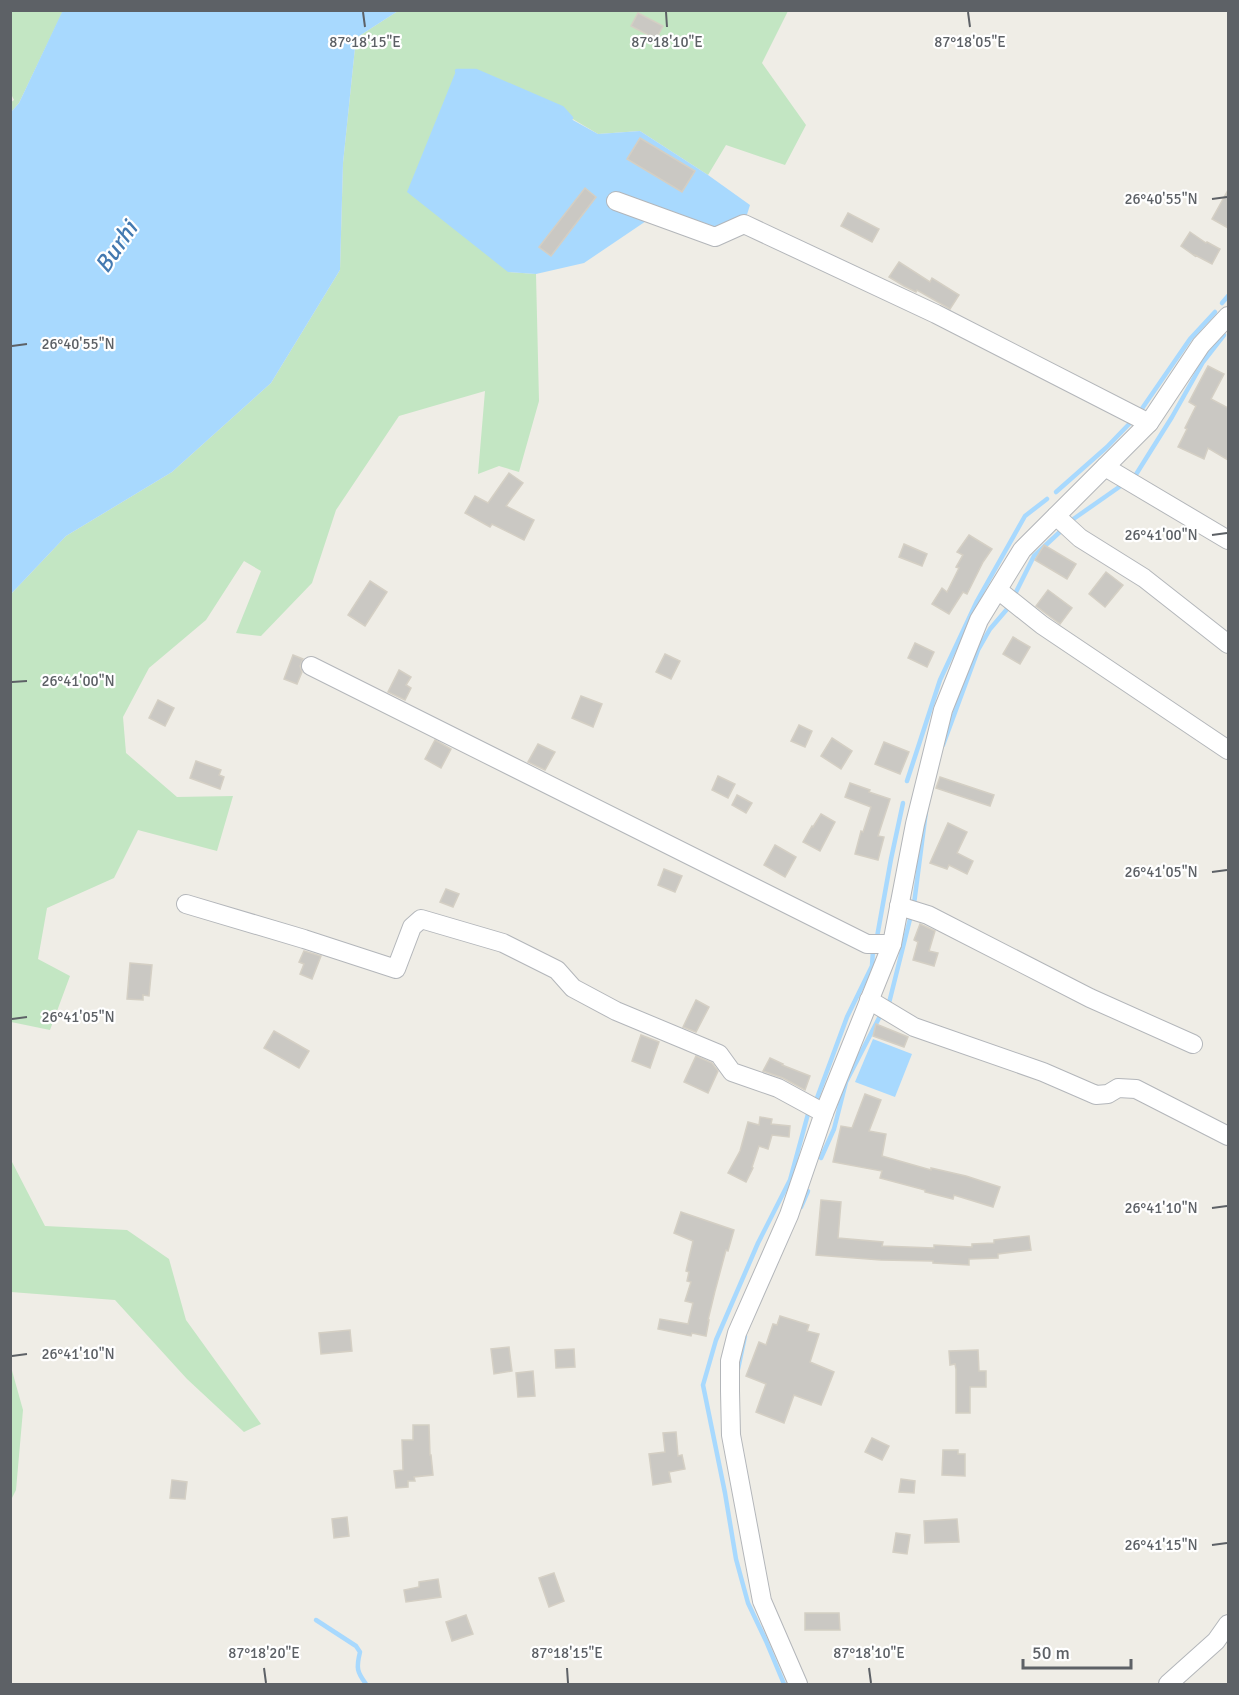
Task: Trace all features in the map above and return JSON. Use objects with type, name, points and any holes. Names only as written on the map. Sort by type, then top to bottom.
[{"type":"street","points":[[616,201],[715,237],[744,224],[936,314],[1149,423]]},
{"type":"street","points":[[798,1684],[762,1601],[731,1435],[730,1361],[737,1333],[789,1215],[824,1113],[892,944],[915,824],[943,710],[979,620],[1022,550],[1149,423],[1201,345],[1228,316]]},
{"type":"street","points":[[1105,467],[1228,540]]},
{"type":"street","points":[[1056,516],[1080,538],[1144,578],[1228,644]]},
{"type":"street","points":[[998,590],[1042,625],[1228,750]]},
{"type":"street","points":[[311,666],[867,944],[892,944]]},
{"type":"street","points":[[186,904],[396,969],[412,927],[420,919],[503,943],[557,970],[573,988],[616,1011],[719,1054],[732,1072],[778,1088],[824,1113]]},
{"type":"street","points":[[899,906],[928,915],[1090,998],[1193,1044]]},
{"type":"street","points":[[869,1000],[914,1027],[1043,1072],[1096,1095],[1108,1094],[1118,1088],[1136,1089],[1228,1136]]},
{"type":"street","points":[[1168,1684],[1216,1641],[1228,1623]]},
{"type":"green space","points":[[11,11],[63,11],[19,103],[11,112],[10,103],[14,100],[10,92]]},
{"type":"green space","points":[[398,11],[788,11],[762,63],[806,125],[785,165],[726,145],[708,175],[640,131],[598,134],[571,118],[562,108],[508,272],[536,274],[539,401],[519,472],[499,466],[478,474],[485,391],[399,416],[336,510],[312,583],[261,636],[236,633],[261,571],[244,561],[206,620],[149,668],[123,717],[126,753],[177,797],[233,796],[217,851],[138,830],[114,878],[47,908],[38,959],[70,976],[50,1030],[11,1022],[11,594],[66,536],[172,472],[271,383],[340,270],[343,163],[356,38]]},
{"type":"green space","points":[[11,1160],[45,1226],[127,1230],[169,1259],[186,1320],[261,1424],[244,1432],[187,1379],[115,1300],[11,1292]]},
{"type":"green space","points":[[11,1367],[23,1410],[16,1490],[11,1500]]},
{"type":"water","name":"Burhi","points":[[63,10],[398,11],[356,38],[343,163],[340,270],[271,383],[172,472],[66,536],[11,594],[11,112],[19,103]]},
{"type":"water","points":[[456,71],[476,71],[562,108],[571,119],[598,134],[640,131],[750,205],[744,224],[715,237],[655,215],[584,263],[536,274],[508,272],[407,192]]},
{"type":"water","points":[[873,1039],[912,1054],[895,1097],[855,1082]]},
{"type":"building","points":[[638,13],[663,26],[656,39],[631,26]]},
{"type":"building","points":[[640,138],[695,171],[682,192],[627,159]]},
{"type":"building","points":[[585,188],[596,197],[551,256],[539,247]]},
{"type":"building","points":[[1228,190],[1228,228],[1212,219]]},
{"type":"building","points":[[848,213],[879,229],[872,242],[841,226]]},
{"type":"building","points":[[1190,232],[1220,249],[1212,264],[1181,246]]},
{"type":"building","points":[[899,262],[930,282],[932,278],[959,295],[950,309],[889,277]]},
{"type":"building","points":[[1208,366],[1224,374],[1211,399],[1228,408],[1228,460],[1208,448],[1204,459],[1178,447],[1196,406],[1189,402]]},
{"type":"building","points":[[509,473],[523,483],[506,506],[534,520],[524,540],[492,524],[490,527],[465,513],[475,496],[488,503]]},
{"type":"building","points":[[969,535],[992,549],[967,594],[963,592],[949,614],[932,604],[942,588],[947,592],[963,555],[957,552]]},
{"type":"building","points":[[904,544],[927,554],[922,566],[899,557]]},
{"type":"building","points":[[1044,545],[1076,564],[1067,579],[1035,560]]},
{"type":"building","points":[[1106,572],[1123,585],[1105,607],[1089,594]]},
{"type":"building","points":[[370,581],[387,592],[365,626],[348,615]]},
{"type":"building","points":[[1048,590],[1072,608],[1060,624],[1036,606]]},
{"type":"building","points":[[1013,637],[1030,647],[1020,664],[1003,654]]},
{"type":"building","points":[[915,643],[934,652],[927,667],[908,658]]},
{"type":"building","points":[[665,654],[680,661],[671,679],[656,672]]},
{"type":"building","points":[[293,655],[303,659],[300,666],[302,672],[297,684],[284,679]]},
{"type":"building","points":[[399,670],[411,677],[406,685],[411,688],[405,700],[388,692]]},
{"type":"building","points":[[581,696],[602,704],[593,727],[572,718]]},
{"type":"building","points":[[158,700],[174,708],[165,726],[149,718]]},
{"type":"building","points":[[799,725],[812,731],[805,747],[791,741]]},
{"type":"building","points":[[832,738],[852,751],[841,769],[821,756]]},
{"type":"building","points":[[435,740],[451,749],[441,768],[425,759]]},
{"type":"building","points":[[884,742],[909,752],[900,774],[875,764]]},
{"type":"building","points":[[538,744],[555,752],[545,770],[528,762]]},
{"type":"building","points":[[196,761],[221,770],[219,775],[224,777],[220,789],[190,778]]},
{"type":"building","points":[[718,776],[735,784],[728,798],[712,790]]},
{"type":"building","points":[[940,777],[994,795],[990,806],[936,788]]},
{"type":"building","points":[[850,783],[890,799],[878,836],[884,837],[878,860],[855,854],[871,807],[845,797]]},
{"type":"building","points":[[737,795],[752,803],[746,813],[732,805]]},
{"type":"building","points":[[821,814],[835,822],[820,851],[803,842]]},
{"type":"building","points":[[948,823],[967,832],[957,853],[973,861],[967,874],[949,865],[947,869],[930,863]]},
{"type":"building","points":[[775,845],[796,857],[785,877],[764,865]]},
{"type":"building","points":[[664,869],[682,876],[675,892],[658,885]]},
{"type":"building","points":[[446,889],[459,894],[453,907],[440,902]]},
{"type":"building","points":[[920,924],[935,931],[929,951],[938,953],[934,966],[913,960],[918,942],[914,940]]},
{"type":"building","points":[[304,951],[321,956],[312,979],[300,974],[304,964],[299,962]]},
{"type":"building","points":[[130,963],[152,965],[149,996],[143,995],[143,1000],[127,999]]},
{"type":"building","points":[[696,1000],[709,1007],[696,1032],[683,1027]]},
{"type":"building","points":[[876,1024],[908,1037],[904,1047],[873,1036]]},
{"type":"building","points":[[274,1031],[309,1051],[299,1068],[264,1048]]},
{"type":"building","points":[[641,1035],[659,1042],[650,1068],[632,1061]]},
{"type":"building","points":[[696,1056],[712,1063],[718,1071],[708,1093],[684,1082]]},
{"type":"building","points":[[770,1058],[810,1076],[805,1090],[783,1078],[763,1071]]},
{"type":"building","points":[[865,1094],[881,1100],[869,1131],[886,1134],[882,1156],[931,1170],[931,1168],[966,1176],[1000,1187],[993,1207],[954,1195],[953,1199],[925,1192],[925,1190],[880,1178],[882,1171],[833,1162],[841,1126],[852,1128]]},
{"type":"building","points":[[760,1117],[772,1119],[771,1124],[790,1126],[789,1137],[772,1135],[768,1149],[759,1146],[753,1168],[746,1182],[728,1173],[740,1151],[748,1122],[759,1125]]},
{"type":"building","points":[[821,1200],[841,1202],[838,1238],[883,1242],[882,1246],[934,1248],[934,1245],[972,1247],[972,1244],[994,1243],[994,1240],[1029,1236],[1031,1250],[998,1254],[998,1258],[969,1259],[969,1265],[816,1255]]},
{"type":"building","points":[[681,1212],[734,1230],[715,1291],[706,1336],[692,1333],[691,1336],[658,1329],[660,1319],[688,1324],[693,1303],[685,1301],[691,1282],[687,1281],[689,1272],[686,1271],[693,1241],[674,1233]]},
{"type":"building","points":[[780,1316],[809,1325],[807,1331],[819,1334],[810,1362],[834,1372],[821,1405],[794,1395],[784,1423],[756,1412],[766,1384],[746,1376],[759,1342],[766,1345],[773,1324],[777,1325]]},
{"type":"building","points":[[350,1330],[352,1351],[321,1354],[319,1333]]},
{"type":"building","points":[[509,1347],[512,1371],[494,1374],[491,1349]]},
{"type":"building","points":[[574,1349],[575,1367],[556,1368],[555,1350]]},
{"type":"building","points":[[978,1350],[979,1371],[986,1371],[986,1387],[970,1387],[970,1413],[956,1413],[956,1369],[955,1364],[950,1365],[949,1351]]},
{"type":"building","points":[[533,1371],[535,1396],[518,1397],[516,1373]]},
{"type":"building","points":[[413,1425],[429,1425],[433,1475],[414,1477],[415,1481],[408,1481],[408,1487],[396,1488],[394,1471],[403,1470],[402,1440],[413,1440]]},
{"type":"building","points":[[676,1432],[678,1456],[682,1455],[685,1469],[669,1472],[671,1482],[653,1485],[649,1454],[665,1452],[663,1433]]},
{"type":"building","points":[[872,1438],[889,1446],[882,1460],[865,1452]]},
{"type":"building","points":[[943,1450],[958,1450],[958,1454],[965,1454],[965,1476],[942,1475]]},
{"type":"building","points":[[901,1479],[915,1481],[914,1493],[899,1492]]},
{"type":"building","points":[[172,1480],[187,1482],[185,1499],[170,1498]]},
{"type":"building","points":[[347,1517],[349,1536],[334,1538],[332,1519]]},
{"type":"building","points":[[957,1519],[959,1542],[925,1543],[924,1521]]},
{"type":"building","points":[[896,1533],[910,1535],[907,1554],[893,1552]]},
{"type":"building","points":[[554,1573],[564,1601],[549,1607],[539,1578]]},
{"type":"building","points":[[438,1579],[441,1597],[406,1602],[404,1590],[419,1587],[419,1582]]},
{"type":"building","points":[[805,1613],[839,1613],[840,1630],[805,1630]]},
{"type":"building","points":[[466,1615],[473,1634],[452,1641],[446,1622]]},
{"type":"waterway","points":[[457,71],[476,71],[562,108],[571,118]]},
{"type":"waterway","points":[[1222,303],[1228,296]]},
{"type":"waterway","points":[[1141,410],[1190,339],[1215,312]]},
{"type":"waterway","points":[[1135,476],[1203,362],[1224,335]]},
{"type":"waterway","points":[[1056,492],[1107,447],[1132,421]]},
{"type":"waterway","points":[[1072,520],[1122,485]]},
{"type":"waterway","points":[[907,781],[940,680],[977,601],[1025,516],[1047,499]]},
{"type":"waterway","points":[[1014,596],[1034,556],[1063,529]]},
{"type":"waterway","points":[[943,745],[978,650],[990,629],[1008,608]]},
{"type":"waterway","points":[[877,937],[903,803]]},
{"type":"waterway","points":[[914,904],[926,811]]},
{"type":"waterway","points":[[889,1003],[910,919]]},
{"type":"waterway","points":[[817,1098],[847,1017],[872,966],[873,950]]},
{"type":"waterway","points":[[821,1158],[834,1129],[846,1082],[879,1018]]},
{"type":"waterway","points":[[784,1684],[748,1603],[736,1559],[703,1385],[716,1340],[758,1243],[790,1180],[808,1114]]},
{"type":"waterway","points":[[801,1207],[808,1191]]},
{"type":"waterway","points":[[738,1369],[745,1336]]},
{"type":"waterway","points":[[316,1620],[356,1646],[360,1652],[358,1670],[366,1684]]}]
